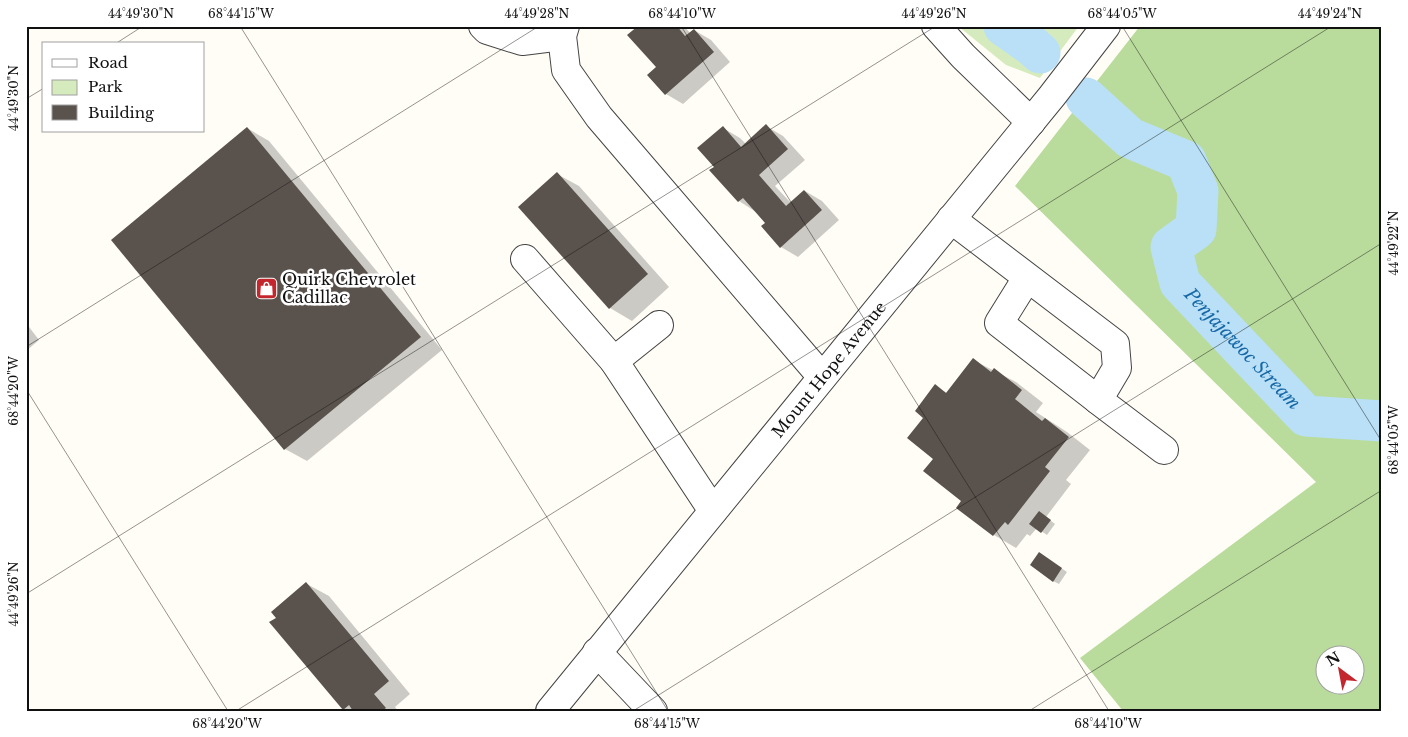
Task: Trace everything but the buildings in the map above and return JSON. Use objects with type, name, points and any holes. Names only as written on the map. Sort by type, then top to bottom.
[{"type":"street","points":[[482,26],[487,30],[522,41],[563,31],[566,70],[599,117],[822,377]]},
{"type":"street","points":[[936,26],[963,56],[1030,122]]},
{"type":"street","name":"Mount Hope Avenue","points":[[550,711],[1106,26]]},
{"type":"street","points":[[951,219],[1115,344],[1117,368],[1098,400]]},
{"type":"street","points":[[524,258],[614,361],[713,511]]},
{"type":"street","points":[[1027,278],[998,322],[1164,450]]},
{"type":"street","points":[[614,361],[659,325]]},
{"type":"street","points":[[598,652],[653,711]]},
{"type":"green space","points":[[958,26],[1079,26],[1040,78],[1006,65]]},
{"type":"green space","points":[[1140,26],[1382,26],[1382,711],[1123,711],[1080,658],[1316,482],[1015,186]]},
{"type":"waterway","name":"Penjajawoc Stream","points":[[1004,26],[1040,53]]},
{"type":"waterway","name":"Penjajawoc Stream","points":[[1086,98],[1130,138],[1186,161],[1198,191],[1196,229],[1171,247],[1180,283],[1306,416],[1382,421]]},
{"type":"place","name":"Quirk Chevrolet Cadillac","points":[[266,288]]}]
